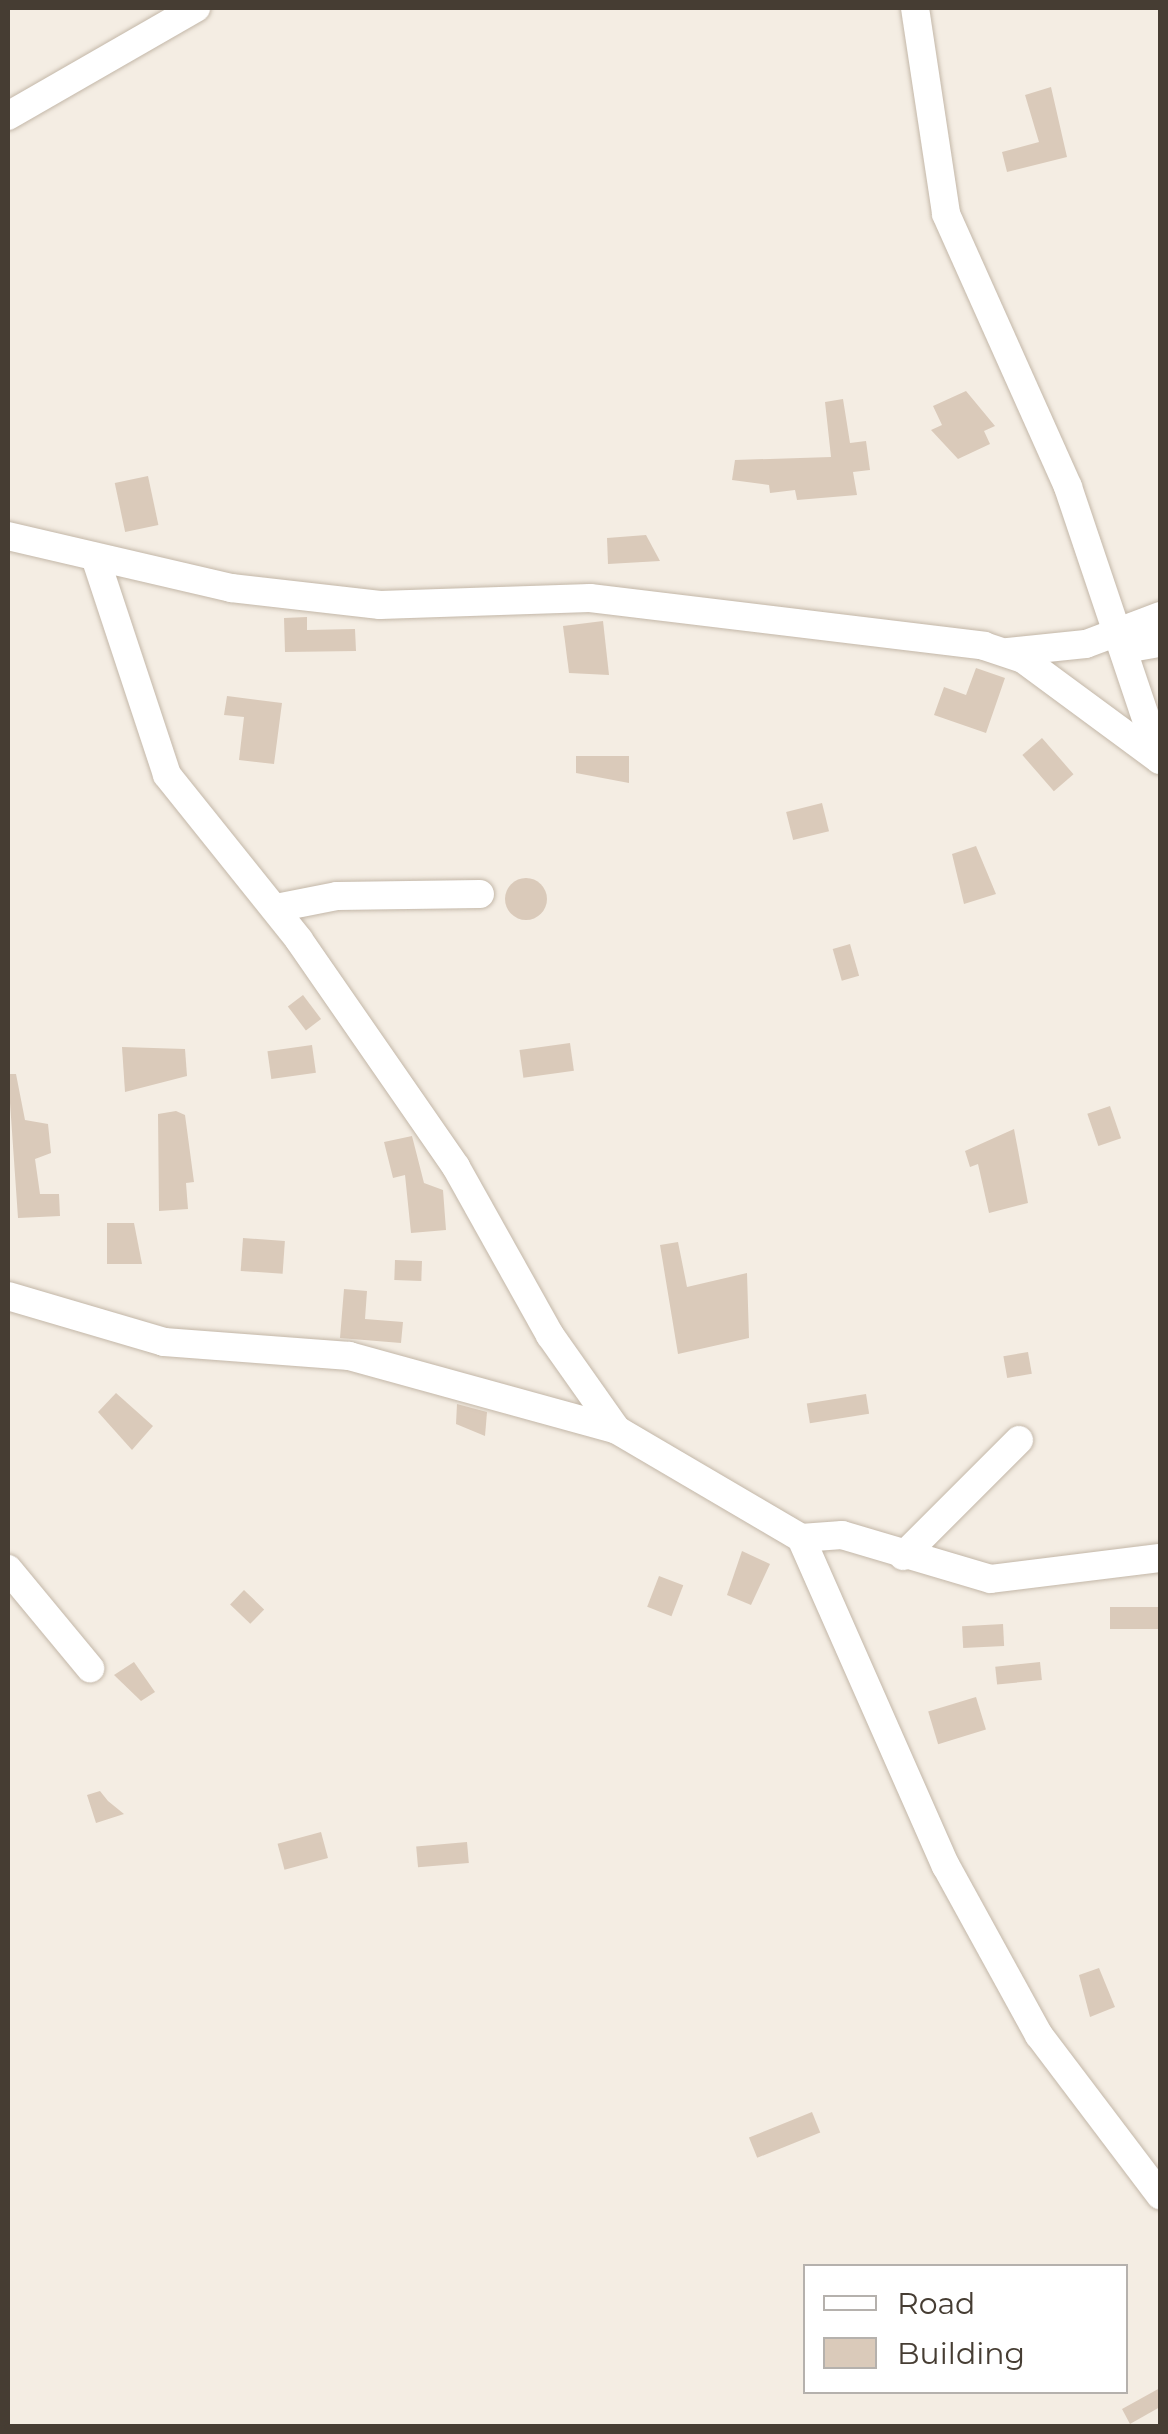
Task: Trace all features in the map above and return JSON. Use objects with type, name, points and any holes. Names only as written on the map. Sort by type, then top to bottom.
[{"type":"street","points":[[8,116],[196,8]]},
{"type":"street","points":[[915,8],[946,214],[1022,375],[1120,638],[1160,760]]},
{"type":"street","points":[[8,536],[96,560],[231,588],[380,604],[590,598],[1008,652],[1120,638],[1160,643]]},
{"type":"street","points":[[96,560],[160,762],[207,833],[276,908],[494,1225],[550,1336],[617,1430]]},
{"type":"street","points":[[1120,638],[1160,616]]},
{"type":"street","points":[[1008,652],[1160,760]]},
{"type":"street","points":[[276,908],[356,895],[480,894]]},
{"type":"street","points":[[8,1296],[164,1342],[349,1356],[617,1430],[801,1538],[842,1535],[903,1556],[991,1578],[1160,1558]]},
{"type":"street","points":[[903,1556],[1019,1440]]},
{"type":"street","points":[[801,1538],[916,1806],[992,1950],[1056,2061],[1160,2194]]},
{"type":"street","points":[[8,1569],[90,1668]]},
{"type":"building","points":[[1051,87],[1067,157],[1007,172],[1002,152],[1039,142],[1025,95]]},
{"type":"building","points":[[966,391],[995,426],[984,431],[990,444],[958,459],[931,430],[942,425],[933,406]]},
{"type":"building","points":[[843,399],[850,443],[866,441],[870,470],[853,472],[857,495],[797,500],[795,490],[770,493],[769,485],[732,480],[735,460],[831,457],[825,402]]},
{"type":"building","points":[[148,476],[158,525],[125,532],[115,483]]},
{"type":"building","points":[[646,535],[660,561],[608,564],[607,538]]},
{"type":"building","points":[[307,617],[307,630],[355,629],[356,651],[285,652],[284,618]]},
{"type":"building","points":[[603,621],[609,675],[569,673],[563,626]]},
{"type":"building","points":[[976,668],[1005,678],[986,733],[934,715],[944,687],[966,695]]},
{"type":"building","points":[[227,696],[282,703],[274,764],[239,760],[244,717],[224,715]]},
{"type":"building","points":[[1042,738],[1073,774],[1054,791],[1022,755]]},
{"type":"building","points":[[576,756],[629,756],[629,783],[576,773]]},
{"type":"building","points":[[822,803],[829,831],[793,840],[786,812]]},
{"type":"building","points":[[976,846],[996,894],[964,904],[952,854]]},
{"type":"building","points":[[526,878],[541,884],[547,899],[541,914],[526,920],[511,914],[505,899],[511,884]]},
{"type":"building","points":[[850,944],[859,976],[842,981],[833,949]]},
{"type":"building","points":[[303,995],[321,1019],[306,1030],[288,1006]]},
{"type":"building","points":[[570,1043],[574,1071],[523,1078],[519,1050]]},
{"type":"building","points":[[312,1045],[316,1073],[271,1079],[267,1051]]},
{"type":"building","points":[[122,1047],[185,1049],[187,1076],[125,1092]]},
{"type":"building","points":[[8,1074],[16,1074],[25,1120],[48,1124],[51,1153],[35,1159],[40,1194],[59,1194],[60,1216],[18,1218]]},
{"type":"building","points":[[1110,1106],[1121,1138],[1098,1146],[1087,1114]]},
{"type":"building","points":[[176,1111],[185,1115],[194,1182],[186,1183],[188,1209],[159,1211],[158,1114]]},
{"type":"building","points":[[1014,1129],[1028,1203],[989,1213],[978,1164],[970,1167],[965,1151]]},
{"type":"building","points":[[412,1136],[424,1183],[443,1190],[446,1230],[411,1233],[405,1175],[393,1178],[384,1142]]},
{"type":"building","points":[[107,1223],[134,1223],[142,1264],[107,1264]]},
{"type":"building","points":[[243,1238],[285,1241],[283,1274],[241,1271]]},
{"type":"building","points":[[678,1242],[687,1287],[747,1273],[749,1338],[678,1354],[660,1245]]},
{"type":"building","points":[[395,1260],[422,1261],[421,1281],[394,1280]]},
{"type":"building","points":[[344,1289],[367,1291],[365,1319],[403,1322],[401,1343],[340,1338]]},
{"type":"building","points":[[1028,1352],[1032,1374],[1007,1378],[1003,1356]]},
{"type":"building","points":[[116,1393],[153,1426],[132,1450],[98,1412]]},
{"type":"building","points":[[866,1394],[869,1414],[810,1423],[807,1403]]},
{"type":"building","points":[[457,1404],[487,1412],[485,1436],[456,1424]]},
{"type":"building","points":[[742,1551],[770,1564],[751,1605],[727,1595]]},
{"type":"building","points":[[659,1576],[683,1585],[671,1616],[647,1607]]},
{"type":"building","points":[[244,1590],[264,1609],[250,1624],[230,1604]]},
{"type":"building","points":[[1110,1607],[1160,1607],[1160,1629],[1110,1629]]},
{"type":"building","points":[[1003,1624],[1004,1646],[963,1648],[962,1626]]},
{"type":"building","points":[[134,1662],[155,1692],[141,1701],[114,1675]]},
{"type":"building","points":[[1040,1662],[1042,1680],[997,1685],[995,1667]]},
{"type":"building","points":[[976,1697],[986,1730],[938,1744],[928,1712]]},
{"type":"building","points":[[100,1791],[124,1814],[96,1823],[87,1795]]},
{"type":"building","points":[[321,1832],[328,1858],[285,1870],[278,1844]]},
{"type":"building","points":[[467,1842],[469,1863],[418,1867],[416,1846]]},
{"type":"building","points":[[1099,1968],[1115,2007],[1090,2017],[1079,1975]]},
{"type":"building","points":[[812,2112],[820,2132],[757,2158],[749,2137]]},
{"type":"building","points":[[1160,2388],[1160,2407],[1130,2424],[1122,2409]]}]
